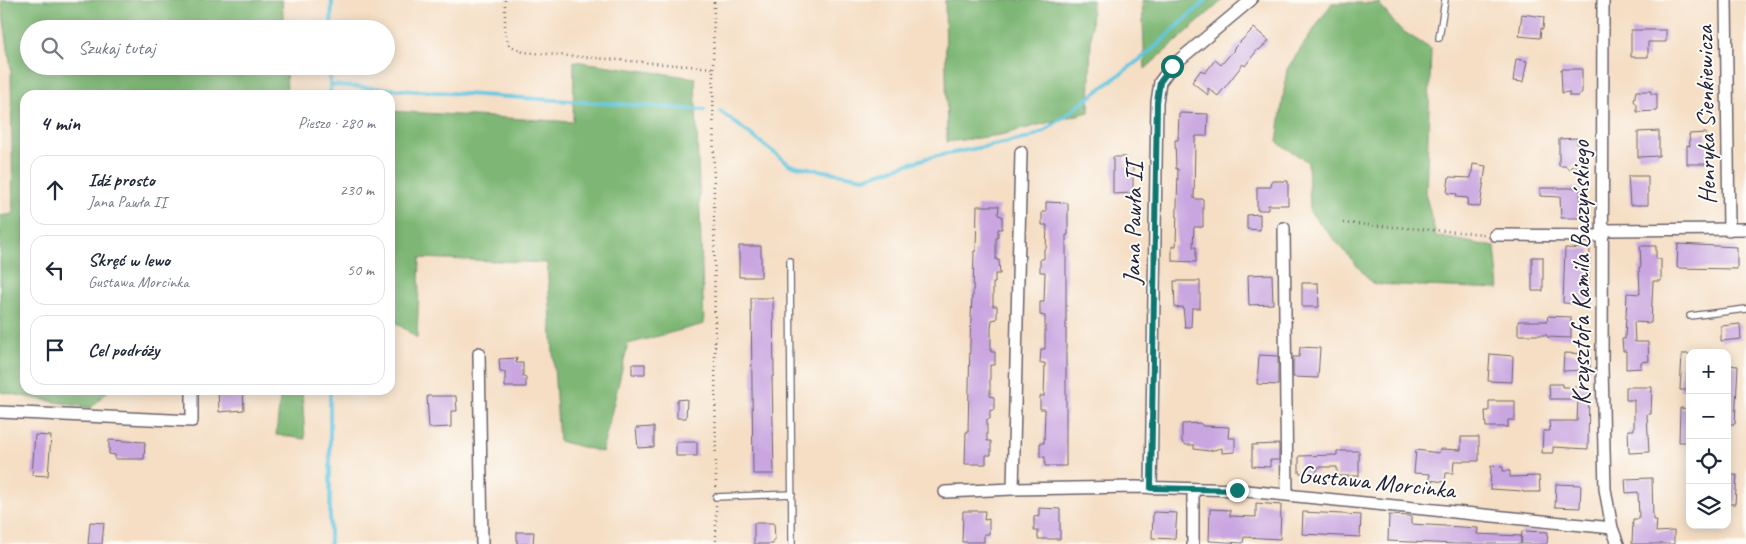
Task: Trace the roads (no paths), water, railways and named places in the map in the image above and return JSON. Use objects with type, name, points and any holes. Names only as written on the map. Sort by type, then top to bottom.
[{"type":"street","name":"Jana Pawła II","points":[[1151,488],[1156,112],[1160,82],[1172,66],[1251,0]]},
{"type":"street","name":"Krzysztofa Kamila Baczyńskiego","points":[[1603,0],[1602,368],[1605,488],[1612,528],[1618,544]]},
{"type":"street","name":"Henryka Sienkiewicza","points":[[1726,0],[1729,230]]},
{"type":"street","points":[[1013,489],[1021,152]]},
{"type":"street","points":[[1284,228],[1287,494]]},
{"type":"street","points":[[1495,235],[1746,229]]},
{"type":"street","points":[[479,353],[482,544]]},
{"type":"street","points":[[0,412],[192,421],[192,395]]},
{"type":"street","name":"Gustawa Morcinka","points":[[945,492],[1136,487],[1237,490],[1612,528]]},
{"type":"street","points":[[1193,489],[1193,544]]},
{"type":"lane","points":[[1439,38],[1445,0]]},
{"type":"lane","points":[[790,261],[792,544]]},
{"type":"lane","points":[[1690,316],[1746,309]]},
{"type":"lane","points":[[716,497],[792,494]]},
{"type":"waterway","points":[[331,20],[332,0]]},
{"type":"waterway","points":[[720,111],[790,165],[864,178],[927,158],[1029,138],[1046,130],[1151,51],[1206,0]]},
{"type":"waterway","points":[[330,75],[330,90]]},
{"type":"waterway","points":[[330,85],[704,110]]},
{"type":"waterway","points":[[330,395],[330,544]]}]
